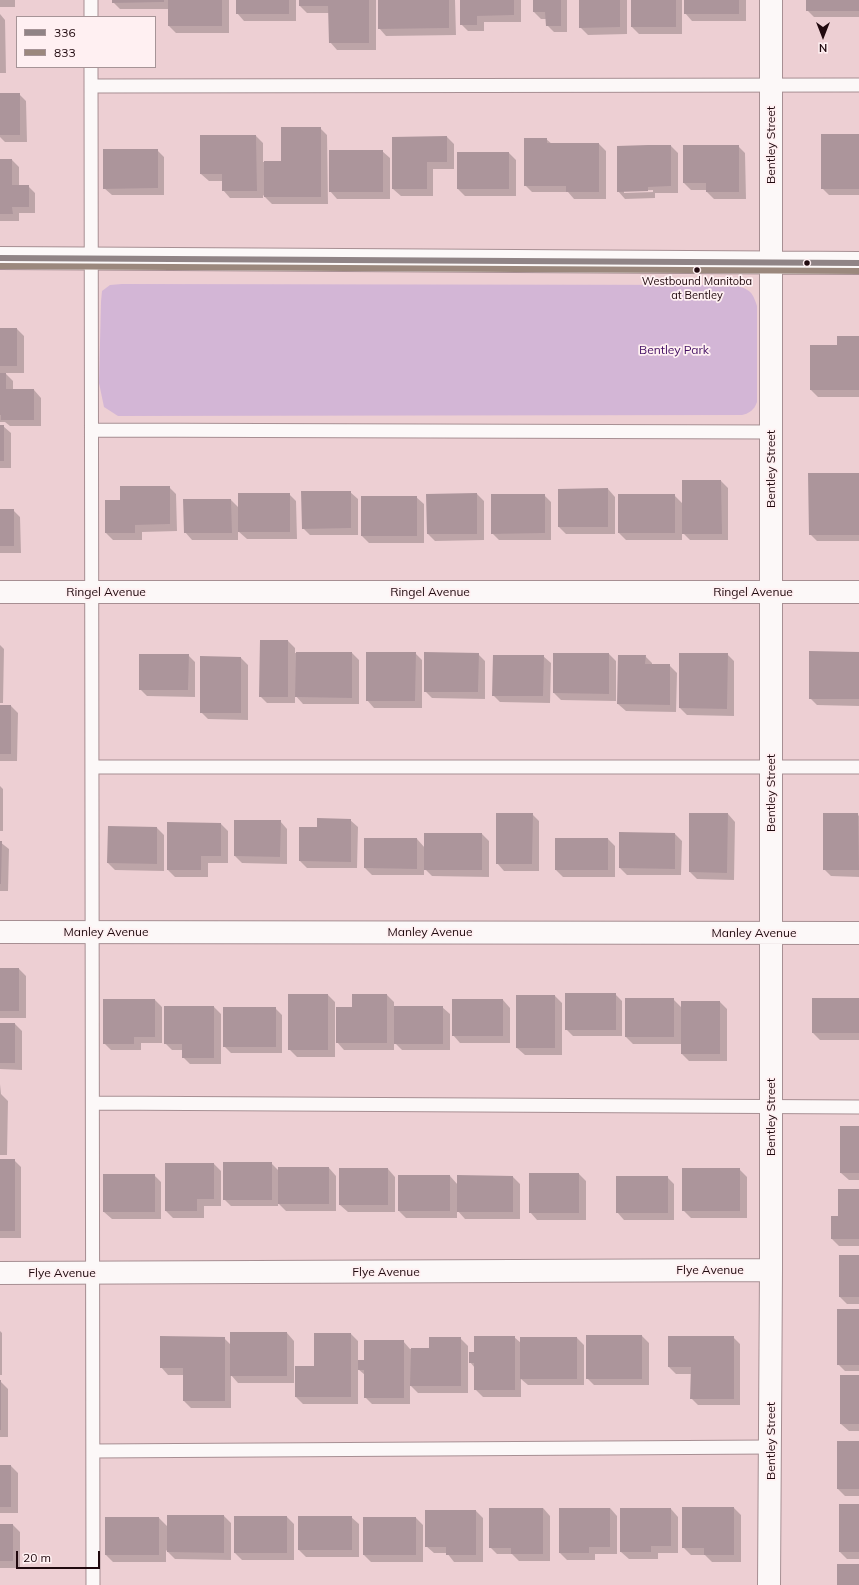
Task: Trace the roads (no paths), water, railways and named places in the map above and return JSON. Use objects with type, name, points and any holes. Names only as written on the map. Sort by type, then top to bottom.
[{"type":"street","name":"Bentley Street","points":[[769,1585],[771,1447],[771,0]]},
{"type":"street","points":[[0,258],[859,263]]},
{"type":"street","name":"Ringel Avenue","points":[[0,592],[859,592]]},
{"type":"street","name":"Manley Avenue","points":[[0,932],[859,933]]},
{"type":"street","name":"Flye Avenue","points":[[0,1273],[771,1270]]},
{"type":"lane","points":[[91,0],[91,16]]},
{"type":"lane","points":[[91,68],[93,1585]]},
{"type":"lane","points":[[91,86],[859,85]]},
{"type":"lane","points":[[92,430],[771,432]]},
{"type":"lane","points":[[92,767],[859,767]]},
{"type":"lane","points":[[92,1103],[859,1107]]},
{"type":"lane","points":[[93,1452],[771,1447]]},
{"type":"place","name":"Westbound Manitoba at Bentley","points":[[697,270]]},
{"type":"park label","name":"Bentley Park","points":[[674,350]]}]
